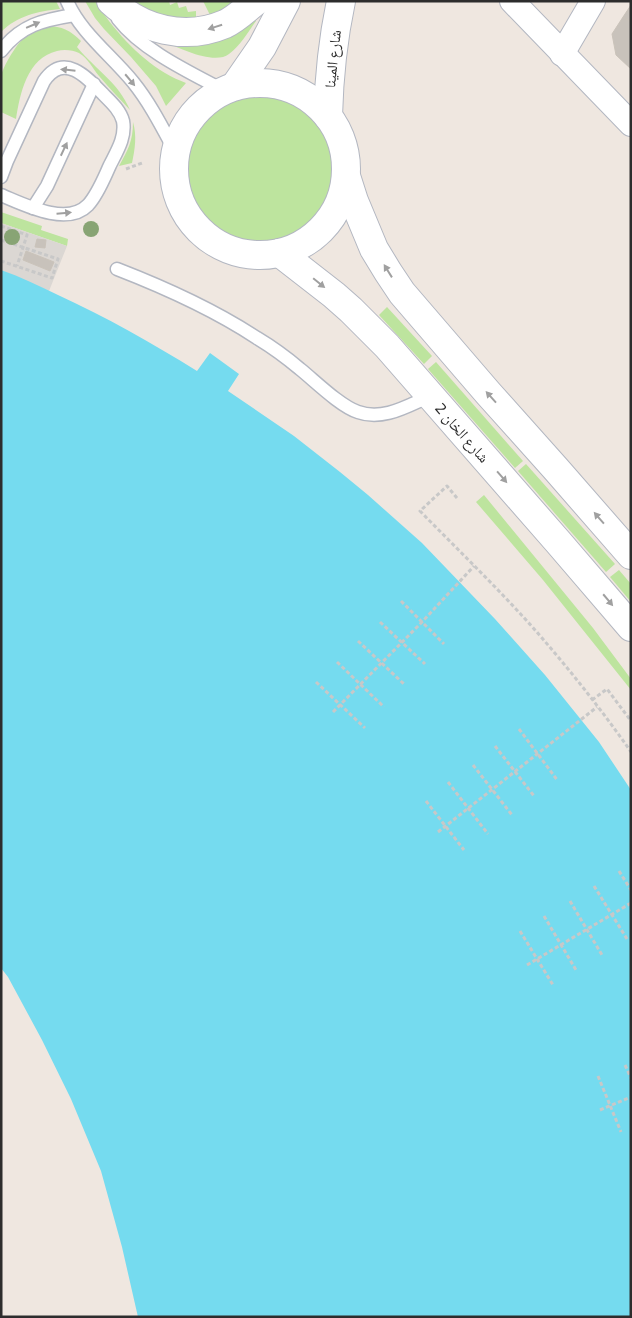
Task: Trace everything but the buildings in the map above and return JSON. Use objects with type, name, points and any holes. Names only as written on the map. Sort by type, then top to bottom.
[{"type":"main road","points":[[111,1],[128,16],[143,24],[168,31],[183,32],[210,29],[226,23],[256,1]]},
{"type":"main road","points":[[229,88],[262,47],[286,1]]},
{"type":"main road","name":"شارع المينا","points":[[328,116],[332,55],[341,1]]},
{"type":"main road","points":[[248,83],[273,84],[286,87],[309,98],[328,116],[341,139],[345,157],[346,176],[344,190],[334,215],[316,235],[305,243],[280,253],[243,254],[209,239],[184,211],[175,188],[173,176],[175,151],[182,129],[195,111],[213,96],[229,88],[248,83]]},
{"type":"main road","points":[[346,176],[370,241],[402,293],[631,555]]},
{"type":"main road","name":"شارع الخان 2","points":[[280,253],[317,280],[387,346],[631,627]]},
{"type":"street","points":[[512,1],[631,124]]},
{"type":"street","points":[[562,54],[593,1]]},
{"type":"lane","points":[[67,1],[74,15],[93,39],[132,81],[144,97],[175,151]]},
{"type":"lane","points":[[106,1],[120,22],[145,44],[184,69],[229,88]]},
{"type":"lane","points":[[1,51],[9,40],[28,27],[49,19],[74,15]]},
{"type":"lane","points":[[1,177],[6,151],[44,81],[51,73],[64,68],[71,68],[84,75],[121,114],[124,131],[115,155],[96,194],[84,209],[60,214],[44,212],[1,195]]},
{"type":"lane","points":[[33,208],[47,186],[94,84]]},
{"type":"lane","points":[[117,269],[173,292],[212,311],[256,337],[298,367],[347,407],[358,412],[380,415],[391,413],[430,396]]},
{"type":"path","points":[[134,166],[142,163]]},
{"type":"path","points":[[1,226],[27,235],[17,266]]},
{"type":"path","points":[[1,240],[58,259],[52,278],[1,261]]},
{"type":"path","points":[[457,498],[447,486],[420,511],[542,638],[631,752]]},
{"type":"path","points":[[333,712],[382,664],[474,566]]},
{"type":"path","points":[[401,602],[444,644]]},
{"type":"path","points":[[380,622],[425,664]]},
{"type":"path","points":[[358,642],[405,685]]},
{"type":"path","points":[[337,662],[384,707]]},
{"type":"path","points":[[316,682],[365,728]]},
{"type":"path","points":[[592,700],[607,689],[630,718]]},
{"type":"path","points":[[438,832],[597,707]]},
{"type":"path","points":[[519,729],[558,781]]},
{"type":"path","points":[[495,746],[534,796]]},
{"type":"path","points":[[473,765],[512,815]]},
{"type":"path","points":[[448,782],[488,834]]},
{"type":"path","points":[[426,801],[464,850]]},
{"type":"path","points":[[619,871],[631,890]]},
{"type":"path","points":[[594,886],[627,939]]},
{"type":"path","points":[[570,901],[602,954]]},
{"type":"path","points":[[527,964],[631,903]]},
{"type":"path","points":[[544,916],[576,970]]},
{"type":"path","points":[[520,931],[553,985]]},
{"type":"path","points":[[625,1065],[631,1078]]},
{"type":"path","points":[[598,1076],[621,1132]]},
{"type":"path","points":[[600,1110],[631,1097]]},
{"type":"green space","points":[[1,1],[56,1],[60,9],[28,15],[14,22],[1,32]]},
{"type":"green space","points":[[85,1],[95,1],[118,32],[145,59],[167,74],[186,83],[166,106],[156,86],[104,29]]},
{"type":"green space","points":[[129,1],[169,1],[170,5],[177,2],[179,8],[186,6],[188,12],[196,11],[196,18],[169,17]]},
{"type":"green space","points":[[203,1],[235,1],[225,9],[210,15]]},
{"type":"green space","points":[[254,19],[256,21],[240,43],[233,51],[223,57],[215,58],[198,55],[166,42]]},
{"type":"green space","points":[[47,26],[66,30],[74,34],[81,41],[77,47],[113,84],[130,110],[82,55],[65,50],[47,55],[38,61],[32,69],[23,88],[16,119],[1,112],[1,76],[6,65],[23,38],[36,29]]},
{"type":"green space","points":[[260,96],[288,102],[311,118],[327,141],[333,169],[327,197],[311,220],[288,236],[260,242],[232,236],[209,220],[193,197],[187,169],[193,141],[209,118],[232,102]]},
{"type":"green space","points":[[133,122],[135,142],[132,163],[119,166],[129,145]]},
{"type":"green space","points":[[1,212],[42,226],[41,230],[68,239],[67,246],[1,223]]},
{"type":"green space","points":[[387,307],[432,356],[424,364],[379,315]]},
{"type":"green space","points":[[436,362],[523,461],[515,468],[428,369]]},
{"type":"green space","points":[[526,464],[615,564],[606,572],[518,471]]},
{"type":"green space","points":[[484,495],[593,628],[631,679],[631,690],[543,580],[476,502]]},
{"type":"green space","points":[[619,570],[631,584],[631,602],[610,577]]},
{"type":"shaded area","points":[[1,223],[67,246],[49,291],[1,270]],"holes":[[[26,252],[53,262],[50,271],[23,260]]]},
{"type":"water","points":[[1,270],[94,312],[146,340],[197,371],[210,353],[239,374],[228,391],[294,436],[340,472],[422,543],[495,619],[545,675],[599,742],[631,790],[631,1317],[138,1317],[122,1247],[101,1171],[71,1099],[42,1040],[8,977],[1,968]]}]
